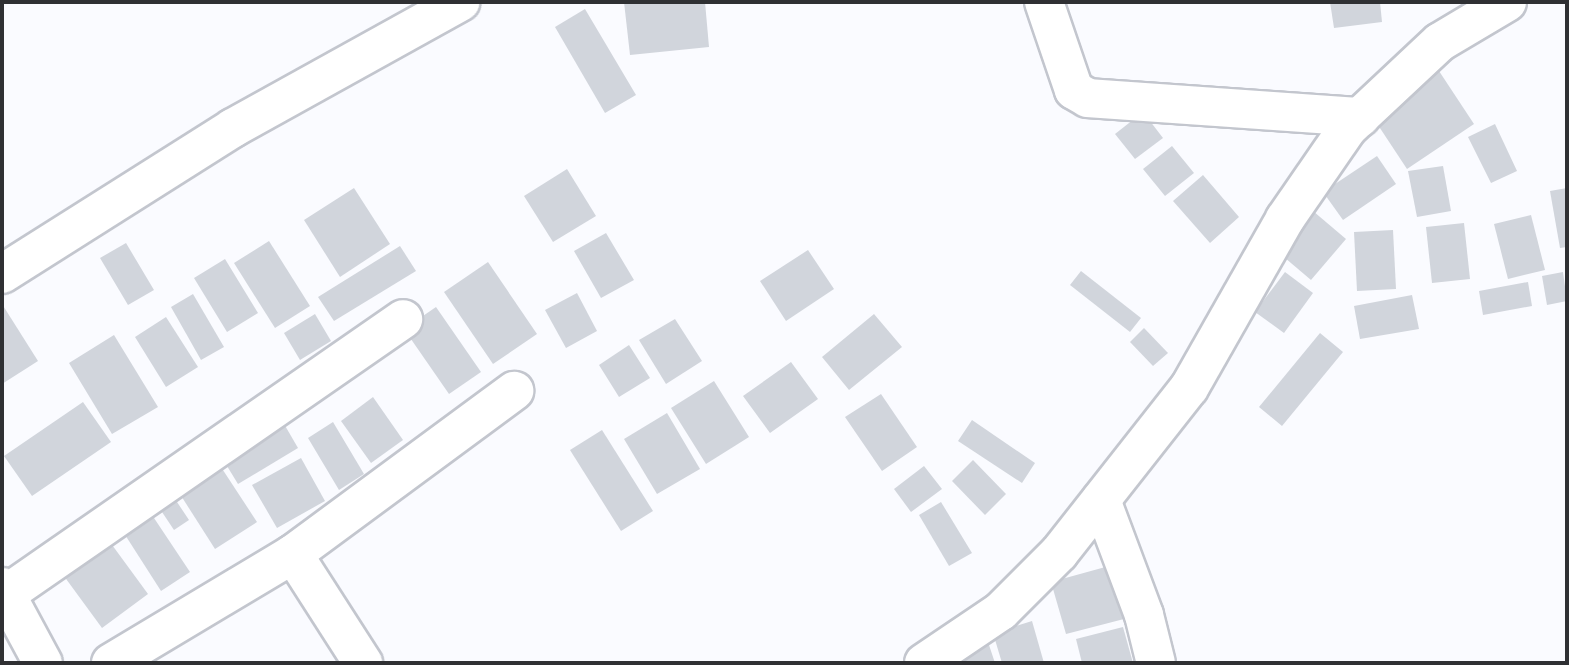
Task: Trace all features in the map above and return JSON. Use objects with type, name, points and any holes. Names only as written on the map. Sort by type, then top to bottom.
[{"type":"street","points":[[2,274],[233,128],[460,2]]},
{"type":"street","points":[[1044,2],[1074,90],[1088,98],[1360,117]]},
{"type":"street","points":[[924,663],[1001,611],[1059,553],[1189,388],[1285,219],[1360,117],[1440,41],[1507,2]]},
{"type":"street","points":[[43,663],[3,593],[403,319]]},
{"type":"street","points":[[111,663],[293,554],[514,391]]},
{"type":"street","points":[[1101,500],[1144,615],[1156,663]]},
{"type":"street","points":[[293,554],[363,663]]},
{"type":"building","points":[[624,2],[705,2],[709,47],[630,55]]},
{"type":"building","points":[[1330,2],[1380,2],[1382,22],[1334,28]]},
{"type":"building","points":[[585,9],[636,95],[605,113],[555,27]]},
{"type":"building","points":[[1439,71],[1474,124],[1407,169],[1372,116]]},
{"type":"building","points":[[1143,112],[1163,138],[1135,159],[1115,134]]},
{"type":"building","points":[[1495,124],[1517,171],[1491,183],[1468,137]]},
{"type":"building","points":[[1172,146],[1194,173],[1165,196],[1143,169]]},
{"type":"building","points":[[1377,156],[1396,184],[1343,220],[1323,192]]},
{"type":"building","points":[[1443,166],[1451,211],[1417,217],[1408,171]]},
{"type":"building","points":[[567,169],[596,216],[553,242],[524,196]]},
{"type":"building","points":[[1203,175],[1239,217],[1210,243],[1173,201]]},
{"type":"building","points":[[354,188],[390,244],[340,277],[304,220]]},
{"type":"building","points":[[1567,188],[1567,247],[1560,248],[1550,191]]},
{"type":"building","points":[[1313,211],[1346,239],[1311,280],[1278,252]]},
{"type":"building","points":[[1531,215],[1545,270],[1508,279],[1494,224]]},
{"type":"building","points":[[1464,223],[1470,279],[1432,283],[1426,227]]},
{"type":"building","points":[[1393,230],[1396,289],[1357,291],[1354,232]]},
{"type":"building","points":[[606,233],[634,280],[601,298],[574,251]]},
{"type":"building","points":[[269,241],[310,306],[275,328],[234,263]]},
{"type":"building","points":[[126,243],[154,290],[128,305],[100,258]]},
{"type":"building","points":[[400,246],[416,271],[334,321],[318,297]]},
{"type":"building","points":[[808,250],[834,289],[786,321],[760,281]]},
{"type":"building","points":[[225,259],[258,313],[227,332],[194,278]]},
{"type":"building","points":[[488,262],[537,334],[493,364],[444,292]]},
{"type":"building","points":[[1081,271],[1141,318],[1130,332],[1070,285]]},
{"type":"building","points":[[1285,272],[1313,293],[1284,333],[1255,312]]},
{"type":"building","points":[[1563,272],[1567,301],[1547,305],[1542,276]]},
{"type":"building","points":[[1528,282],[1532,306],[1483,315],[1479,291]]},
{"type":"building","points":[[577,293],[597,331],[566,348],[545,310]]},
{"type":"building","points":[[193,294],[224,347],[201,360],[171,307]]},
{"type":"building","points":[[1412,295],[1419,329],[1360,339],[1354,306]]},
{"type":"building","points":[[2,304],[38,361],[2,384]]},
{"type":"building","points":[[436,307],[481,372],[449,394],[404,329]]},
{"type":"building","points":[[315,314],[331,341],[300,360],[284,333]]},
{"type":"building","points":[[874,314],[902,347],[849,390],[822,357]]},
{"type":"building","points":[[166,317],[198,367],[166,387],[135,337]]},
{"type":"building","points":[[675,319],[702,361],[666,384],[639,340]]},
{"type":"building","points":[[1144,328],[1168,353],[1153,366],[1130,342]]},
{"type":"building","points":[[1320,333],[1343,352],[1282,426],[1259,407]]},
{"type":"building","points":[[114,335],[158,407],[112,434],[69,363]]},
{"type":"building","points":[[629,345],[650,378],[619,397],[599,365]]},
{"type":"building","points":[[791,362],[818,399],[770,433],[743,396]]},
{"type":"building","points":[[714,381],[749,437],[706,464],[671,408]]},
{"type":"building","points":[[881,394],[917,447],[882,471],[845,417]]},
{"type":"building","points":[[373,397],[403,440],[371,463],[341,421]]},
{"type":"building","points":[[83,402],[111,442],[32,496],[4,456]]},
{"type":"building","points":[[667,413],[700,469],[657,494],[624,439]]},
{"type":"building","points":[[280,417],[298,448],[238,484],[219,453]]},
{"type":"building","points":[[972,420],[1035,463],[1022,483],[958,441]]},
{"type":"building","points":[[333,422],[364,474],[339,490],[308,438]]},
{"type":"building","points":[[602,430],[653,511],[621,531],[570,450]]},
{"type":"building","points":[[301,458],[325,501],[277,528],[252,485]]},
{"type":"building","points":[[973,460],[1006,494],[985,515],[952,481]]},
{"type":"building","points":[[219,464],[257,522],[215,549],[178,491]]},
{"type":"building","points":[[924,466],[942,489],[911,512],[894,489]]},
{"type":"building","points":[[173,496],[189,520],[174,530],[158,506]]},
{"type":"building","points":[[941,502],[972,553],[949,566],[919,515]]},
{"type":"building","points":[[148,509],[190,572],[161,591],[120,527]]},
{"type":"building","points":[[107,538],[148,594],[102,628],[61,572]]},
{"type":"building","points":[[1109,566],[1124,619],[1066,634],[1051,582]]},
{"type":"building","points":[[1032,621],[1044,663],[1002,663],[993,633]]},
{"type":"building","points":[[1123,627],[1133,663],[1082,663],[1076,639]]},
{"type":"building","points":[[988,642],[995,663],[966,663],[962,650]]}]
